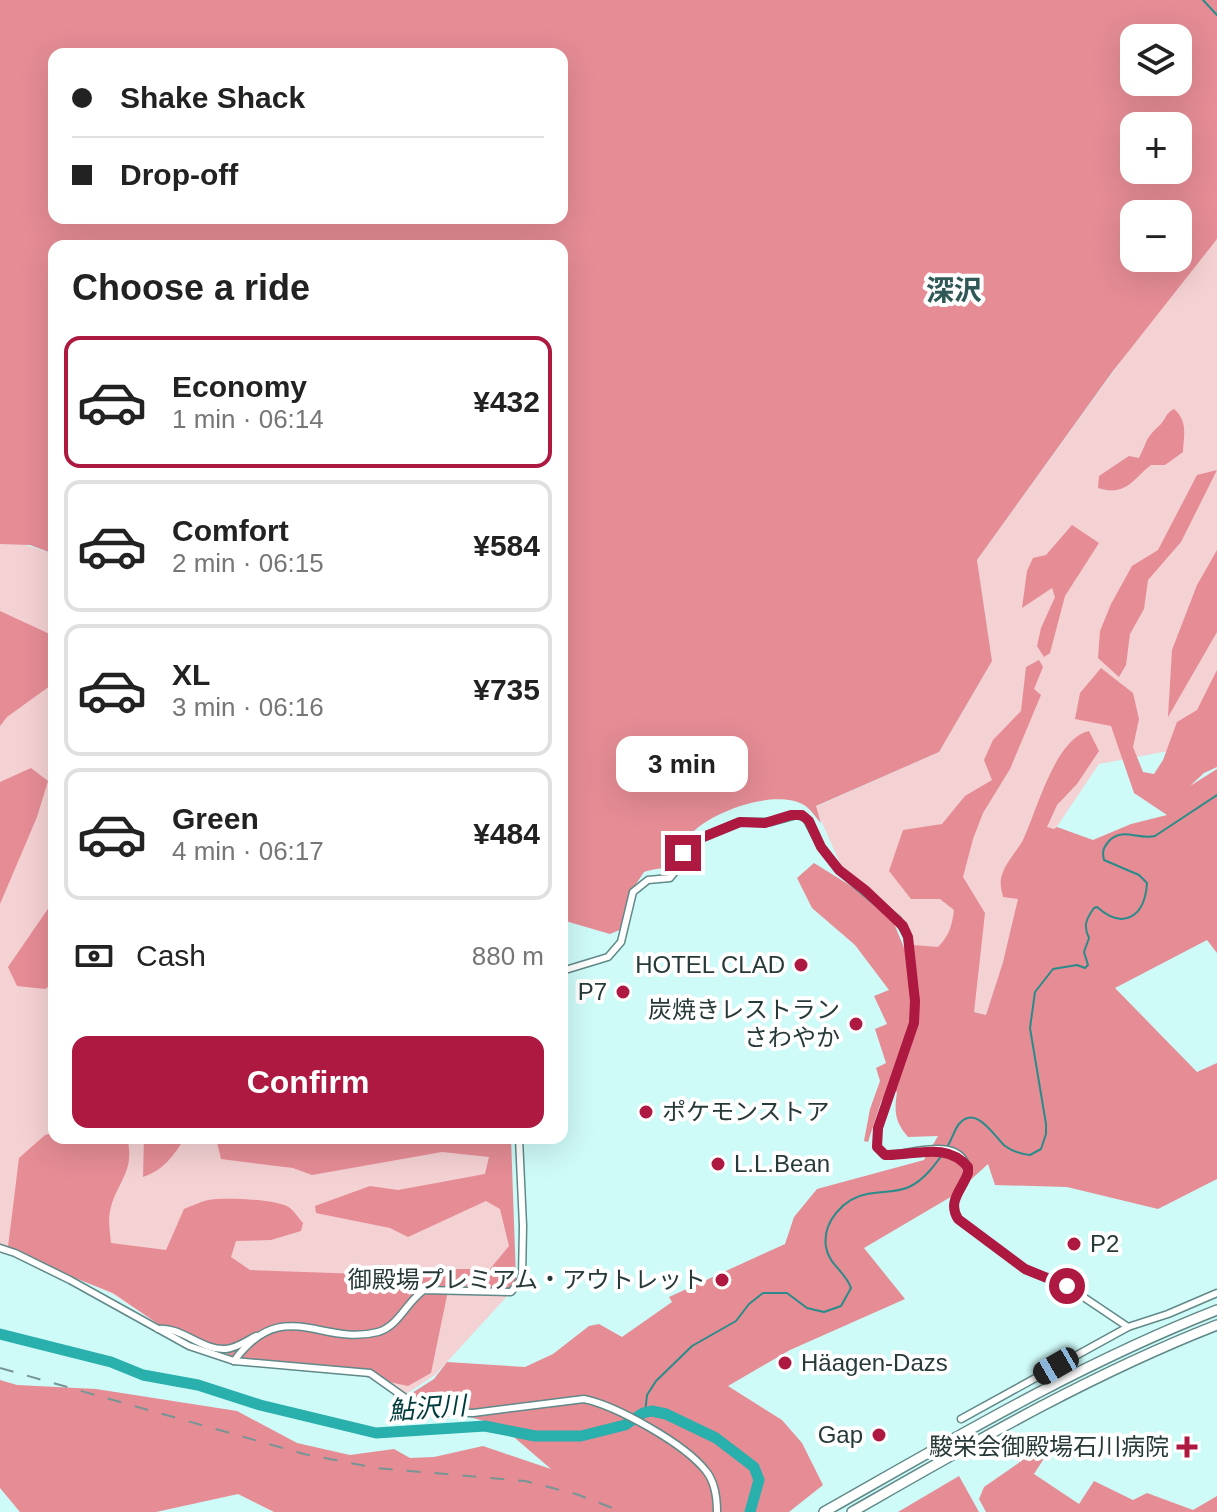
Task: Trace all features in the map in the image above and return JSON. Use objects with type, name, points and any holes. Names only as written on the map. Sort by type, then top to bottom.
[{"type":"highway","points":[[824,1512],[1038,1391],[1131,1346],[1217,1310]]},
{"type":"highway","points":[[852,1512],[1042,1405],[1139,1358],[1217,1325]]},
{"type":"street","points":[[568,969],[600,961],[616,951],[633,892],[648,880],[670,878],[678,868],[683,853],[696,840],[740,822],[771,822],[797,815],[806,818],[821,847],[839,870],[898,920],[907,932],[915,1001],[914,1023],[875,1142],[885,1155],[928,1149],[959,1156],[968,1167],[966,1179],[954,1201],[958,1219],[1025,1269],[1067,1286],[1128,1327]]},
{"type":"street","points":[[234,1361],[270,1330],[291,1325],[353,1334],[374,1333],[389,1328],[424,1290],[511,1292],[522,1278],[519,1144]]},
{"type":"street","points":[[0,1248],[56,1272],[197,1349],[234,1361],[370,1373],[411,1402],[434,1412],[483,1413],[584,1399],[599,1402],[659,1434],[696,1460],[708,1473],[717,1498],[717,1512]]},
{"type":"street","points":[[961,1419],[1128,1327],[1217,1293]]},
{"type":"street","points":[[158,1329],[167,1328],[220,1349],[261,1336]]},
{"type":"shaded area","points":[[0,0],[1217,0],[1217,239],[1192,271],[1192,200],[1120,200],[1120,272],[1191,272],[1113,371],[977,560],[992,661],[939,752],[816,806],[821,823],[804,805],[778,799],[746,804],[716,816],[694,831],[674,863],[644,872],[630,893],[622,929],[610,934],[568,922],[568,240],[48,240],[48,552],[30,545],[0,544]]},
{"type":"shaded area","points":[[1217,240],[1217,742],[1099,764],[1025,874],[986,1015],[924,998],[901,920],[847,879],[815,807],[939,752],[992,661],[977,560],[1185,272],[1192,272],[1192,263],[1207,242]]},
{"type":"shaded area","points":[[1174,409],[1183,423],[1183,452],[1165,465],[1151,465],[1122,488],[1098,488],[1099,476],[1129,456],[1139,458],[1149,437]]},
{"type":"shaded area","points":[[1217,470],[1181,542],[1148,580],[1144,609],[1130,634],[1126,665],[1119,677],[1098,658],[1100,631],[1111,604],[1132,566],[1158,550],[1197,475]]},
{"type":"shaded area","points":[[1072,525],[1099,543],[1065,596],[1050,653],[1044,657],[1037,646],[1041,628],[1055,597],[1052,588],[1022,608],[1027,571],[1033,558],[1046,555]]},
{"type":"shaded area","points":[[0,537],[48,552],[48,1144],[506,1144],[511,1292],[435,1375],[406,1394],[375,1372],[234,1361],[220,1346],[189,1345],[113,1294],[8,1247],[0,1247]]},
{"type":"shaded area","points":[[1217,550],[1217,632],[1168,717],[1172,650],[1197,585]]},
{"type":"shaded area","points":[[0,611],[48,633],[48,687],[7,717],[0,726]]},
{"type":"shaded area","points":[[1039,660],[1043,667],[1034,689],[1041,695],[1010,769],[983,813],[963,877],[985,913],[974,1012],[986,1015],[1018,899],[1003,897],[1002,875],[1023,840],[1048,777],[1066,747],[1089,731],[1099,751],[1077,784],[1057,805],[1047,827],[1057,827],[1093,840],[1131,824],[1167,815],[1134,793],[1111,726],[1075,719],[1080,693],[1101,668],[1133,693],[1139,719],[1133,747],[1143,772],[1154,774],[1163,760],[1177,722],[1197,710],[1217,670],[1217,767],[1204,773],[1190,786],[1217,769],[1217,953],[1207,940],[1115,988],[1197,1072],[1217,1063],[1217,1179],[1158,1209],[1067,1187],[995,1185],[988,1164],[954,1195],[864,1248],[905,1299],[790,1350],[728,1386],[782,1420],[802,1443],[823,1485],[789,1512],[274,1512],[238,1494],[156,1512],[20,1512],[0,1488],[0,1380],[17,1385],[96,1389],[237,1411],[297,1443],[350,1455],[394,1449],[410,1458],[434,1457],[483,1446],[551,1469],[501,1426],[404,1398],[434,1379],[447,1362],[525,1367],[553,1354],[589,1326],[599,1324],[622,1337],[672,1302],[669,1297],[785,1244],[794,1217],[817,1189],[924,1160],[938,1136],[908,1137],[896,1116],[897,1092],[889,1089],[881,1102],[868,1142],[864,1141],[870,1109],[880,1081],[876,1068],[886,1063],[875,1029],[887,1024],[874,996],[889,990],[855,945],[812,908],[797,878],[814,863],[888,909],[917,979],[913,945],[938,947],[949,930],[954,910],[940,899],[911,899],[889,871],[903,830],[942,824],[965,796],[992,780],[984,760],[993,740],[1021,711],[1026,667]]},
{"type":"shaded area","points":[[31,768],[48,781],[37,817],[0,904],[0,782]]},
{"type":"shaded area","points":[[48,909],[48,987],[17,986],[8,967]]},
{"type":"shaded area","points":[[48,1134],[48,1144],[128,1144],[127,1168],[109,1215],[111,1243],[166,1250],[184,1209],[215,1199],[263,1201],[290,1208],[303,1223],[301,1231],[271,1240],[236,1241],[231,1257],[250,1270],[361,1274],[392,1267],[452,1271],[490,1269],[509,1246],[500,1209],[486,1201],[408,1237],[390,1228],[316,1213],[315,1206],[370,1186],[398,1190],[485,1174],[489,1157],[442,1152],[312,1175],[293,1168],[221,1159],[217,1144],[511,1144],[516,1279],[511,1292],[449,1286],[431,1373],[408,1386],[338,1371],[234,1361],[220,1346],[189,1345],[113,1293],[42,1265],[8,1247],[19,1158]]},
{"type":"shaded area","points":[[144,1144],[181,1144],[162,1166],[143,1177]]},
{"type":"shaded area","points":[[1059,1435],[1034,1474],[1079,1504],[1094,1481],[1133,1500],[1147,1493],[1193,1510],[1217,1496],[1217,1512],[986,1512],[979,1499],[984,1487]]},
{"type":"shaded area","points":[[959,1476],[979,1512],[898,1512]]},
{"type":"waterway","points":[[1203,0],[1217,15]]},
{"type":"waterway","points":[[947,1147],[959,1124],[972,1118],[984,1124],[1014,1151],[1030,1155],[1041,1149],[1046,1124],[1030,1028],[1035,992],[1053,969],[1077,965],[1085,968],[1088,965],[1084,952],[1089,938],[1086,926],[1094,908],[1124,919],[1137,911],[1145,894],[1147,883],[1139,875],[1104,860],[1104,848],[1119,835],[1155,836],[1217,795]]},
{"type":"waterway","points":[[645,1413],[647,1395],[656,1381],[692,1346],[736,1321],[749,1304],[763,1293],[787,1293],[807,1308],[824,1312],[841,1306],[851,1288],[826,1247],[831,1220],[843,1206],[858,1196],[899,1190],[914,1184],[929,1172],[944,1152]]},
{"type":"waterway","name":"鮎沢川","points":[[0,1334],[111,1362],[143,1375],[198,1385],[260,1405],[376,1433],[485,1426],[535,1436],[581,1436],[625,1425],[643,1413],[666,1414],[716,1438],[754,1467],[759,1480],[750,1512]]},
{"type":"railway","points":[[0,1368],[304,1454],[376,1468],[525,1481],[576,1494],[623,1512]]},
{"type":"place","name":"HOTEL CLAD","points":[[801,965]]},
{"type":"place","name":"P7","points":[[623,992]]},
{"type":"place","name":"炭焼きレストラン さわやか","points":[[856,1024]]},
{"type":"place","name":"ポケモンストア","points":[[646,1112]]},
{"type":"place","name":"L.L.Bean","points":[[718,1164]]},
{"type":"place","name":"P2","points":[[1074,1244]]},
{"type":"place","name":"御殿場プレミアム・アウトレット","points":[[722,1280]]},
{"type":"place","name":"Häagen-Dazs","points":[[785,1363]]},
{"type":"place","name":"Gap","points":[[879,1435]]},
{"type":"place","name":"駿栄会御殿場石川病院","points":[[1187,1447]]},
{"type":"district","name":"深沢","points":[[954,290]]},
{"type":"route","points":[[683,853],[696,840],[740,822],[774,822],[791,815],[802,815],[809,821],[821,847],[839,870],[898,920],[908,937],[915,1011],[911,1034],[878,1128],[877,1147],[885,1155],[928,1149],[963,1161],[968,1173],[954,1201],[958,1219],[1025,1269],[1067,1286]]}]
